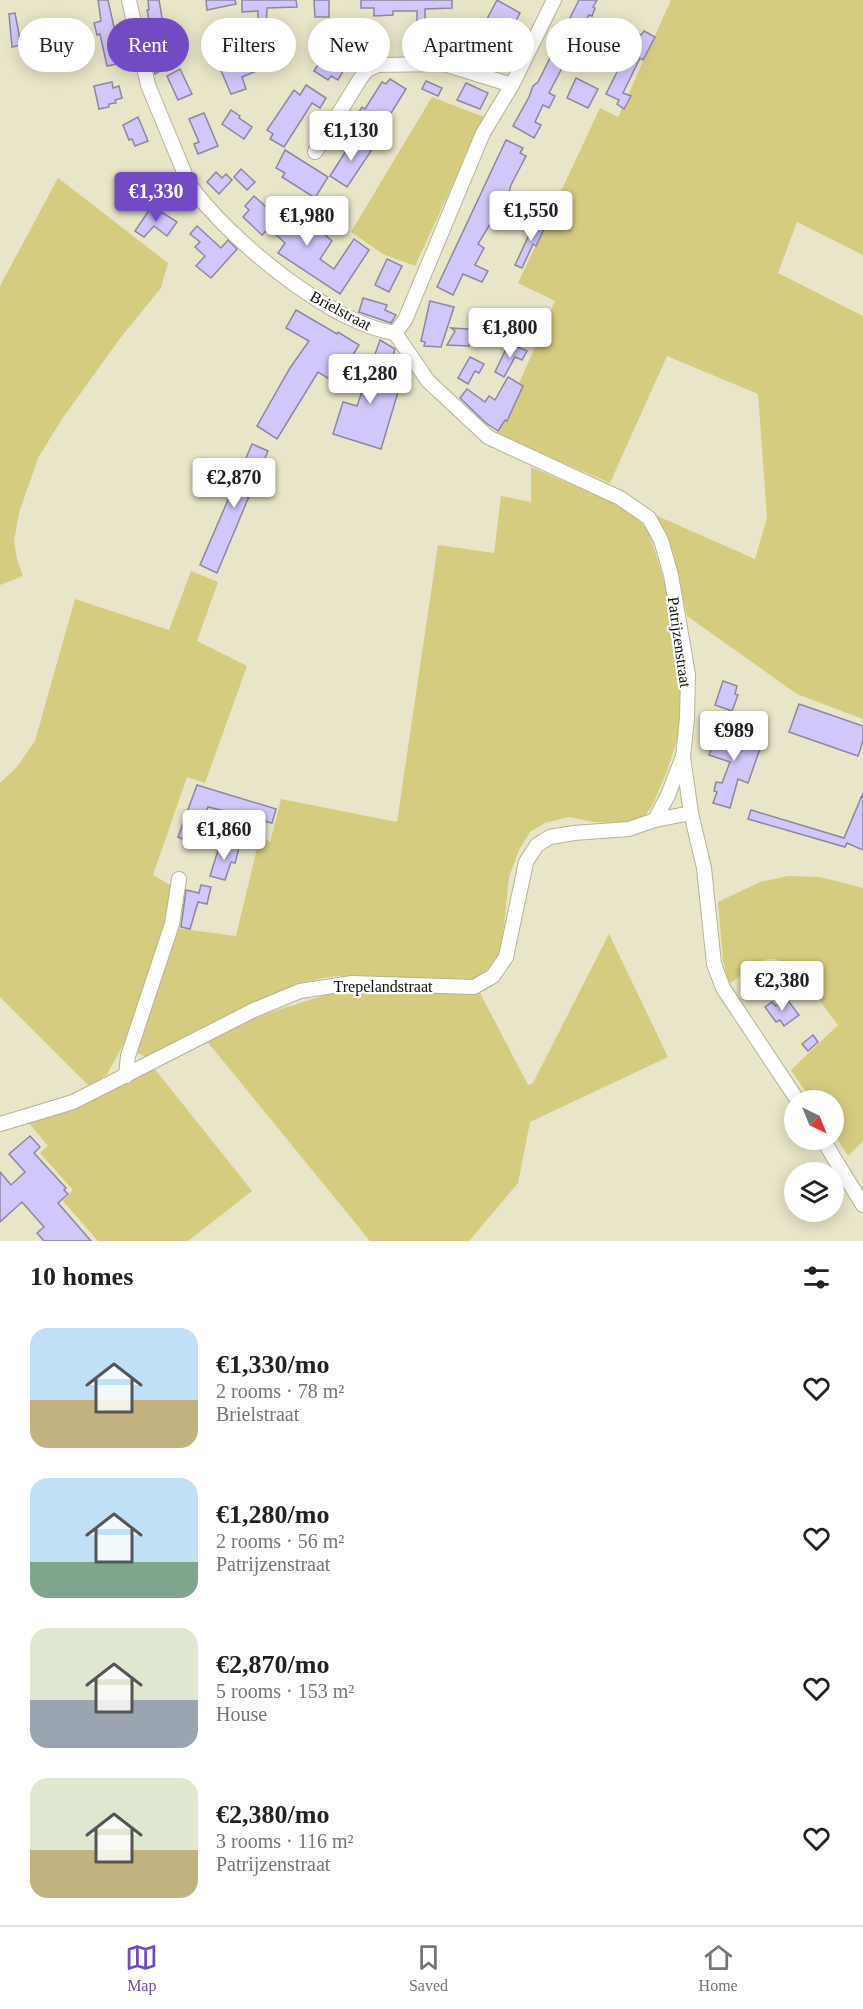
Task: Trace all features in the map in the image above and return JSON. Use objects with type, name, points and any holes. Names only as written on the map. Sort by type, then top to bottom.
[{"type":"street","name":"Brielstraat","points":[[129,0],[148,85],[185,175],[198,196],[219,221],[298,287],[330,307],[371,327],[394,333],[405,320],[483,133],[512,85],[554,0]]},
{"type":"street","points":[[315,152],[360,79],[367,70],[378,65],[444,64],[512,85]]},
{"type":"street","name":"Patrijzenstraat","points":[[394,333],[428,381],[488,437],[620,498],[649,518],[661,540],[671,575],[688,675],[683,757],[691,813],[704,868],[714,963],[723,988],[791,1090]]},
{"type":"street","points":[[655,820],[683,757]]},
{"type":"street","name":"Trepelandstraat","points":[[0,1124],[74,1102],[201,1036],[300,991],[352,983],[474,987],[493,976],[506,957],[526,862],[537,845],[550,837],[629,829],[655,820],[691,813]]},
{"type":"street","points":[[126,1076],[128,1056],[172,924],[179,879]]},
{"type":"street","points":[[830,1150],[863,1205]]},
{"type":"shaded area","points":[[671,0],[863,0],[863,255],[797,222],[778,273],[863,316],[863,719],[797,694],[687,616],[678,578],[655,515],[755,559],[767,518],[758,394],[667,356],[610,483],[497,434],[555,301],[518,283],[600,108],[618,117],[638,72],[642,72],[642,64]]},
{"type":"shaded area","points":[[432,97],[484,117],[415,266],[383,254],[351,232]]},
{"type":"shaded area","points":[[58,178],[168,263],[161,288],[121,337],[62,419],[38,458],[19,513],[14,541],[23,576],[0,585],[0,286]]},
{"type":"shaded area","points":[[531,467],[620,506],[638,519],[649,532],[666,587],[677,650],[682,698],[678,737],[667,771],[653,804],[645,816],[622,823],[593,822],[569,817],[545,823],[530,832],[519,850],[509,877],[502,945],[495,963],[475,980],[461,982],[335,976],[312,980],[236,1012],[146,1057],[135,1052],[175,928],[236,936],[260,836],[270,842],[281,799],[397,822],[438,545],[494,553],[501,496],[531,502]]},
{"type":"shaded area","points":[[191,571],[218,582],[197,641],[247,666],[205,783],[187,777],[153,875],[170,885],[168,911],[126,1040],[107,1074],[90,1087],[0,997],[0,783],[16,768],[35,741],[75,599],[169,630]]},
{"type":"shaded area","points":[[788,876],[820,877],[863,888],[863,1141],[848,1156],[844,1150],[844,1090],[805,1090],[791,1070],[838,1025],[797,973],[777,960],[769,959],[759,963],[729,984],[723,961],[718,902],[760,882]]},
{"type":"shaded area","points":[[609,934],[668,1057],[530,1122],[518,1183],[469,1241],[370,1241],[206,1040],[268,1013],[338,991],[480,993],[528,1085],[533,1083]]},
{"type":"shaded area","points":[[154,1068],[252,1191],[188,1241],[98,1241],[63,1201],[73,1190],[40,1153],[48,1146],[29,1123],[93,1100]]},
{"type":"building","points":[[98,0],[108,0],[112,18],[107,18],[107,66],[100,34],[97,35],[95,27],[95,23],[101,21]]},
{"type":"building","points":[[148,0],[159,0],[162,18],[149,18],[147,10],[149,10]]},
{"type":"building","points":[[206,0],[235,0],[236,4],[207,10]]},
{"type":"building","points":[[242,0],[296,0],[297,7],[267,8],[266,18],[258,18],[258,11],[242,12]]},
{"type":"building","points":[[314,0],[329,0],[329,17],[315,17]]},
{"type":"building","points":[[361,0],[452,0],[452,8],[425,9],[425,18],[417,18],[417,11],[393,11],[393,15],[374,16],[374,8],[361,8]]},
{"type":"building","points":[[497,0],[520,13],[517,18],[488,18]]},
{"type":"building","points":[[579,0],[597,0],[592,16],[570,18]]},
{"type":"building","points":[[15,13],[18,29],[18,46],[12,47],[9,14]]},
{"type":"building","points":[[644,31],[655,37],[643,60],[642,59],[642,34]]},
{"type":"building","points":[[546,66],[546,72],[560,72],[549,93],[555,96],[549,108],[543,105],[535,122],[541,125],[534,138],[513,126],[533,86],[538,82]]},
{"type":"building","points":[[174,72],[181,72],[192,94],[178,100],[167,76]]},
{"type":"building","points":[[222,72],[254,72],[242,77],[246,89],[231,94]]},
{"type":"building","points":[[316,72],[343,72],[338,80],[331,76],[328,80]]},
{"type":"building","points":[[617,72],[633,72],[623,93],[631,96],[624,109],[617,104],[619,100],[606,94]]},
{"type":"building","points":[[576,78],[598,89],[588,108],[567,98]]},
{"type":"building","points":[[390,79],[406,89],[388,118],[384,115],[375,129],[356,117],[362,107],[365,109],[382,82],[386,84]]},
{"type":"building","points":[[426,81],[442,88],[438,96],[422,89]]},
{"type":"building","points":[[112,82],[113,88],[119,86],[122,98],[115,100],[116,103],[109,104],[109,107],[99,109],[94,86]]},
{"type":"building","points":[[466,83],[488,93],[480,109],[457,100]]},
{"type":"building","points":[[306,85],[326,98],[320,108],[312,103],[284,147],[270,139],[273,134],[267,130],[294,90],[300,95]]},
{"type":"building","points":[[231,110],[252,127],[244,139],[222,124]]},
{"type":"building","points":[[204,113],[218,146],[198,154],[194,144],[199,142],[189,119]]},
{"type":"building","points":[[138,117],[148,141],[135,146],[132,139],[129,140],[123,125]]},
{"type":"building","points":[[360,138],[369,144],[367,148],[371,151],[347,187],[330,176],[353,140],[358,142]]},
{"type":"building","points":[[506,140],[523,148],[520,153],[526,156],[511,185],[509,192],[511,193],[505,205],[499,202],[492,221],[478,244],[484,248],[475,265],[488,271],[482,282],[463,274],[453,295],[437,287]]},
{"type":"building","points":[[285,150],[328,177],[315,198],[282,177],[285,173],[276,168]]},
{"type":"building","points":[[241,169],[255,182],[247,190],[234,177]]},
{"type":"building","points":[[216,172],[222,178],[226,174],[232,180],[219,194],[207,182]]},
{"type":"building","points":[[155,178],[164,200],[149,206],[144,193],[139,195],[135,186]]},
{"type":"building","points":[[254,196],[296,234],[308,220],[332,241],[320,259],[334,269],[354,239],[369,250],[340,294],[278,253],[285,243],[269,228],[262,235],[243,217],[249,210],[245,206]]},
{"type":"building","points":[[152,206],[177,222],[167,236],[154,226],[144,237],[135,231]]},
{"type":"building","points":[[536,220],[546,225],[536,246],[533,244],[522,268],[515,265]]},
{"type":"building","points":[[197,226],[221,248],[228,240],[237,249],[211,278],[196,266],[205,256],[195,247],[200,242],[190,234]]},
{"type":"building","points":[[387,259],[402,266],[389,292],[375,285]]},
{"type":"building","points":[[363,298],[387,305],[385,310],[396,315],[391,323],[359,312]]},
{"type":"building","points":[[430,301],[454,307],[441,347],[424,346],[425,342],[421,341]]},
{"type":"building","points":[[296,310],[359,345],[345,368],[340,373],[337,371],[331,380],[318,372],[277,439],[257,426],[290,368],[309,341],[286,328]]},
{"type":"building","points":[[451,328],[485,330],[484,343],[471,338],[469,346],[447,345],[455,331]]},
{"type":"building","points":[[380,340],[395,349],[383,388],[398,392],[381,449],[333,434],[343,402],[357,406]]},
{"type":"building","points":[[509,343],[527,351],[522,360],[515,357],[504,377],[495,372]]},
{"type":"building","points":[[470,357],[484,364],[479,373],[475,371],[468,384],[458,378]]},
{"type":"building","points":[[508,377],[523,386],[507,421],[505,420],[498,431],[486,423],[460,398],[467,389],[485,402],[489,396],[495,400]]},
{"type":"building","points":[[252,444],[268,451],[217,573],[200,565]]},
{"type":"building","points":[[723,681],[737,686],[735,694],[738,695],[732,711],[715,705]]},
{"type":"building","points":[[799,704],[863,726],[863,741],[858,756],[789,732]]},
{"type":"building","points":[[720,725],[739,732],[738,735],[762,743],[748,783],[738,779],[730,808],[713,803],[717,792],[714,791],[716,782],[722,783],[730,762],[709,755]]},
{"type":"building","points":[[197,785],[276,809],[272,823],[208,807],[193,844],[178,837]]},
{"type":"building","points":[[863,793],[863,850],[847,843],[845,847],[748,819],[751,810],[844,838]]},
{"type":"building","points":[[220,844],[239,848],[235,863],[231,862],[225,880],[210,876]]},
{"type":"building","points":[[201,885],[211,887],[207,904],[198,902],[190,929],[181,927],[186,890],[199,893]]},
{"type":"building","points":[[786,998],[799,1015],[784,1026],[780,1020],[776,1022],[765,1007],[772,1002],[776,1006]]},
{"type":"building","points":[[813,1035],[818,1042],[808,1051],[802,1044]]},
{"type":"building","points":[[30,1136],[40,1147],[34,1153],[66,1188],[64,1190],[68,1194],[58,1203],[91,1241],[44,1241],[37,1233],[44,1227],[22,1202],[0,1222],[0,1172],[11,1185],[25,1172],[9,1154]]}]
